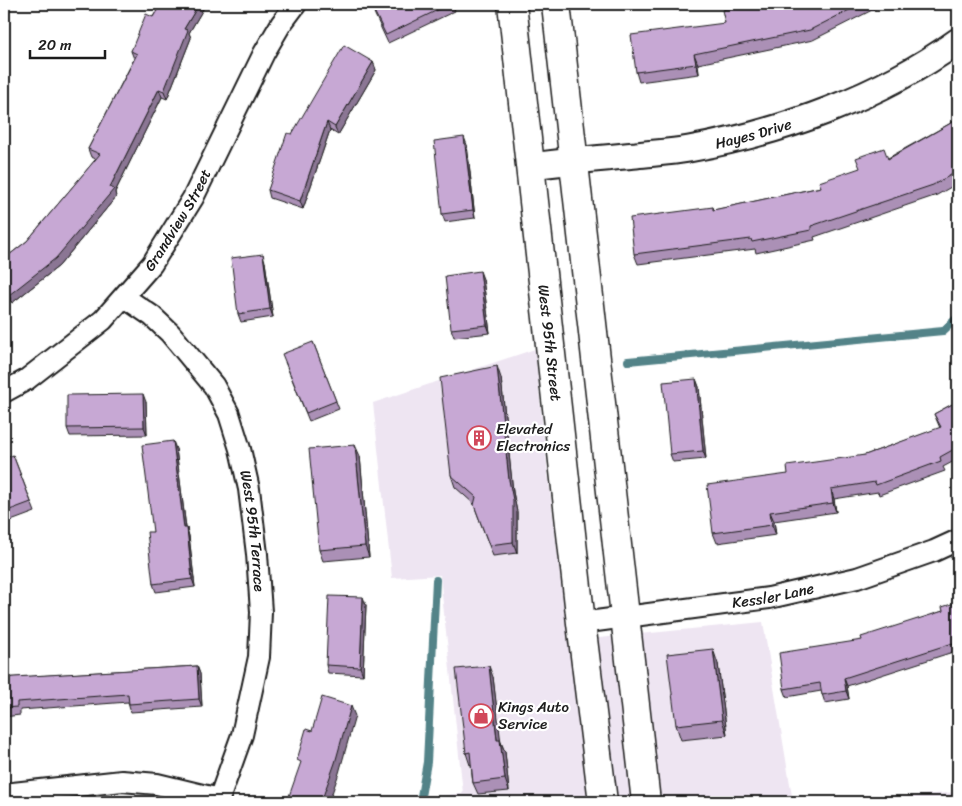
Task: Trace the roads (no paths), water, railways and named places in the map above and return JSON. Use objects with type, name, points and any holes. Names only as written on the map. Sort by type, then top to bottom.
[{"type":"main road","name":"West 95th Street","points":[[512,4],[581,623],[603,802]]},
{"type":"main road","points":[[556,4],[646,802]]},
{"type":"street","name":"Grandview Street","points":[[4,392],[26,380],[103,320],[152,264],[193,198],[264,54],[281,24],[296,4]]},
{"type":"street","name":"Hayes Drive","points":[[530,166],[687,150],[750,137],[810,118],[874,91],[958,41]]},
{"type":"street","name":"West 95th Terrace","points":[[124,297],[152,316],[170,333],[214,386],[229,414],[240,448],[249,489],[257,554],[261,612],[258,657],[242,735],[218,801]]},
{"type":"street","name":"Kessler Lane","points":[[581,623],[769,598],[857,578],[934,551],[958,540]]},
{"type":"street","points":[[4,794],[122,781],[158,784],[218,801]]},
{"type":"waterway","points":[[628,361],[943,331],[958,317]]},
{"type":"waterway","points":[[420,802],[427,762],[436,580]]},
{"type":"place","name":"Elevated Electronics","points":[[479,438]]},
{"type":"place","name":"Kings Auto Service","points":[[481,716]]}]
